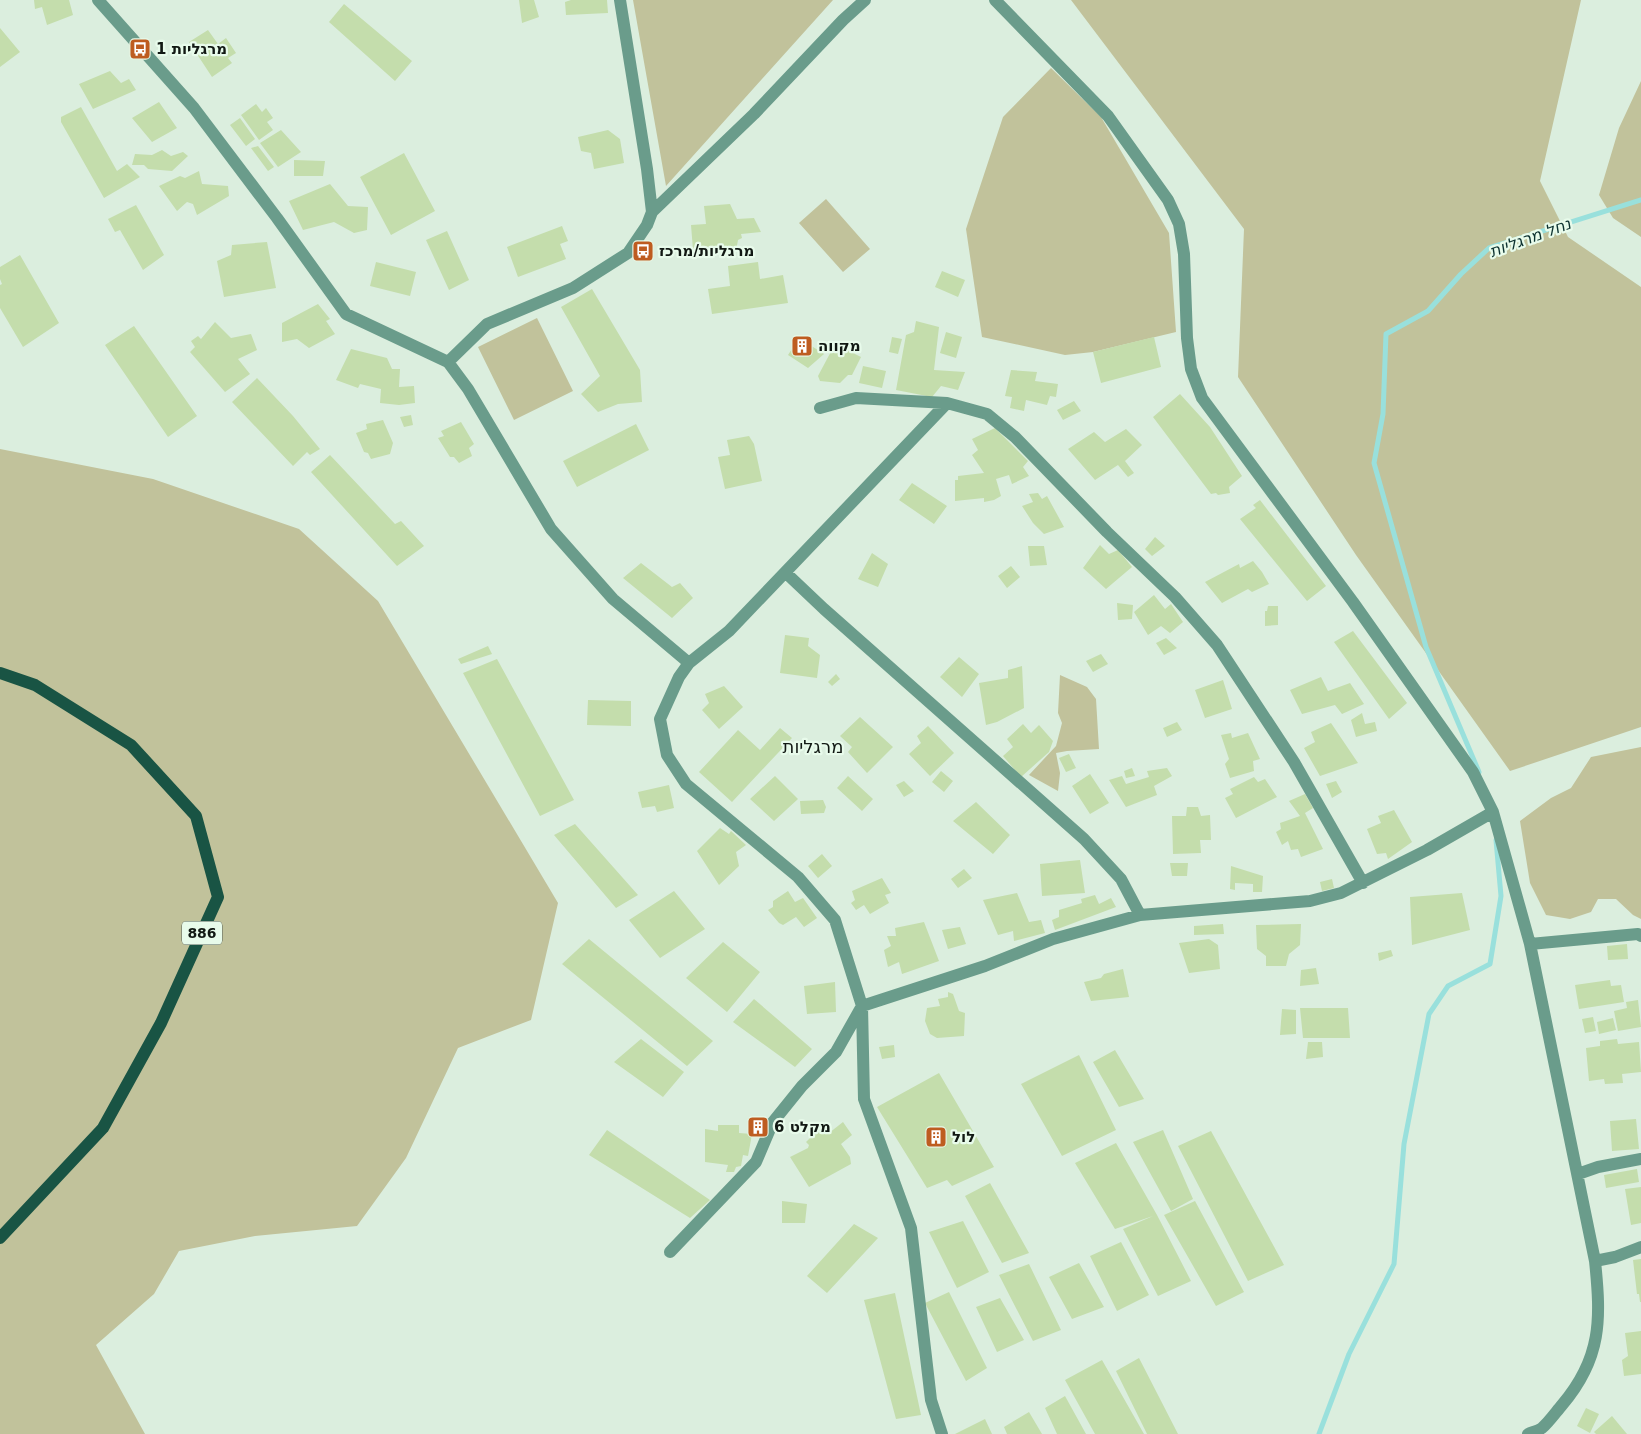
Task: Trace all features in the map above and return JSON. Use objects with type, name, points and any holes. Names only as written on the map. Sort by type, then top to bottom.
[{"type":"main road","name":"886","points":[[0,673],[35,684],[132,745],[196,816],[218,897],[161,1023],[103,1128],[0,1238]]},
{"type":"street","points":[[98,0],[194,108],[346,314],[448,362],[468,389],[551,529],[613,599],[689,663]]},
{"type":"street","points":[[620,0],[652,212]]},
{"type":"street","points":[[448,362],[487,324],[573,288],[628,253],[647,225],[652,212],[754,114],[843,20],[865,0]]},
{"type":"street","points":[[996,0],[1108,116],[1168,200],[1179,224],[1184,254],[1190,369],[1202,398],[1342,587],[1473,772],[1493,812],[1530,944],[1595,1261],[1599,1304],[1596,1342],[1584,1374],[1544,1431],[1528,1434]]},
{"type":"street","points":[[820,408],[856,398],[947,403],[987,414],[1015,437],[1107,532],[1175,597],[1217,645],[1294,762],[1363,883]]},
{"type":"street","points":[[942,1434],[931,1400],[911,1228],[864,1099],[862,1006],[835,920],[798,877],[686,784],[667,755],[660,719],[678,677],[689,663],[729,631],[947,403]]},
{"type":"street","points":[[786,573],[1084,839],[1121,879],[1140,916]]},
{"type":"street","points":[[670,1252],[756,1162],[773,1122],[802,1086],[836,1052],[862,1006],[985,966],[1053,939],[1140,916],[1310,901],[1341,893],[1427,850],[1493,812]]},
{"type":"street","points":[[1530,944],[1638,934],[1641,936]]},
{"type":"street","points":[[1578,1174],[1598,1167],[1641,1159]]},
{"type":"street","points":[[1595,1261],[1615,1257],[1641,1247]]},
{"type":"green space","points":[[633,0],[833,0],[666,186]]},
{"type":"green space","points":[[1071,0],[1581,0],[1540,181],[1568,237],[1641,287],[1641,727],[1510,771],[1356,555],[1238,377],[1244,229]]},
{"type":"green space","points":[[1051,68],[1101,117],[1169,233],[1176,332],[1093,352],[1065,355],[982,337],[966,229],[1003,117]]},
{"type":"green space","points":[[1641,81],[1641,237],[1613,218],[1599,195],[1619,128]]},
{"type":"green space","points":[[826,199],[870,249],[843,272],[799,223]]},
{"type":"green space","points":[[537,318],[573,391],[514,420],[478,347]]},
{"type":"green space","points":[[0,449],[153,479],[299,529],[378,601],[558,903],[531,1020],[458,1048],[406,1158],[357,1226],[255,1236],[179,1251],[154,1294],[96,1345],[145,1434],[0,1434]]},
{"type":"green space","points":[[1060,675],[1087,687],[1096,699],[1099,749],[1056,753],[1060,773],[1058,791],[1029,775],[1056,746],[1062,723],[1058,713]]},
{"type":"green space","points":[[1641,747],[1641,919],[1633,915],[1616,899],[1598,899],[1591,912],[1570,919],[1546,915],[1530,883],[1520,821],[1551,798],[1571,788],[1591,757]]},
{"type":"building","points":[[34,0],[69,0],[73,15],[47,25],[42,7],[35,9]]},
{"type":"building","points":[[519,0],[534,0],[539,17],[522,23]]},
{"type":"building","points":[[571,0],[607,0],[608,13],[566,15],[565,2]]},
{"type":"building","points":[[344,4],[412,61],[395,81],[329,22]]},
{"type":"building","points":[[0,28],[20,52],[0,67]]},
{"type":"building","points":[[208,30],[218,44],[226,38],[236,53],[228,58],[232,63],[212,77],[189,42]]},
{"type":"building","points":[[110,71],[121,83],[129,79],[136,90],[93,109],[79,84]]},
{"type":"building","points":[[159,102],[177,128],[152,142],[132,118]]},
{"type":"building","points":[[256,104],[262,112],[266,108],[273,118],[267,122],[273,130],[259,140],[241,115]]},
{"type":"building","points":[[81,107],[117,171],[127,164],[140,177],[104,198],[61,122],[61,117]]},
{"type":"building","points":[[240,118],[255,139],[246,146],[230,125]]},
{"type":"building","points":[[281,130],[301,152],[278,167],[260,143]]},
{"type":"building","points":[[608,130],[620,139],[624,163],[594,169],[591,153],[581,151],[578,137]]},
{"type":"building","points":[[258,146],[274,167],[268,171],[251,148]]},
{"type":"building","points":[[162,150],[171,156],[183,152],[188,156],[172,171],[148,169],[144,165],[132,165],[135,154],[152,155]]},
{"type":"building","points":[[404,153],[435,211],[391,235],[360,177]]},
{"type":"building","points":[[294,160],[325,161],[323,176],[294,176]]},
{"type":"building","points":[[199,171],[202,184],[228,186],[229,196],[197,215],[193,204],[187,202],[177,211],[159,186],[180,176],[185,178]]},
{"type":"building","points":[[330,184],[348,206],[368,207],[367,230],[354,233],[334,222],[303,230],[289,201]]},
{"type":"building","points":[[730,204],[737,219],[754,218],[761,232],[741,234],[742,238],[738,240],[736,251],[723,253],[721,248],[693,250],[691,225],[706,224],[704,206]]},
{"type":"building","points":[[136,205],[164,255],[143,270],[120,230],[115,232],[108,219]]},
{"type":"building","points":[[562,226],[568,241],[560,244],[566,259],[518,277],[507,247]]},
{"type":"building","points":[[447,231],[469,280],[449,290],[426,240]]},
{"type":"building","points":[[267,242],[276,288],[224,297],[217,261],[231,255],[232,245]]},
{"type":"building","points":[[20,255],[59,323],[23,347],[0,308],[0,285],[2,284],[0,267]]},
{"type":"building","points":[[376,262],[416,272],[410,296],[370,286]]},
{"type":"building","points":[[758,262],[760,279],[783,275],[788,303],[712,314],[708,289],[730,286],[728,266]]},
{"type":"building","points":[[942,271],[965,280],[958,297],[935,287]]},
{"type":"building","points":[[592,289],[640,370],[642,402],[618,404],[598,412],[581,394],[600,376],[561,307]]},
{"type":"building","points":[[318,304],[330,319],[326,321],[335,334],[309,348],[297,339],[282,342],[282,323]]},
{"type":"building","points":[[916,321],[939,327],[934,370],[965,372],[958,390],[941,386],[932,397],[896,390],[906,335],[914,332]]},
{"type":"building","points":[[215,322],[231,338],[251,334],[257,350],[238,359],[250,374],[225,392],[190,352],[195,347],[191,341],[198,336],[201,339]]},
{"type":"building","points":[[134,326],[197,416],[168,437],[105,345]]},
{"type":"building","points":[[946,332],[962,337],[956,358],[940,353]]},
{"type":"building","points":[[892,337],[902,339],[898,354],[889,352]]},
{"type":"building","points":[[1154,337],[1161,367],[1101,383],[1093,352]]},
{"type":"building","name":"מקווה","points":[[799,338],[824,354],[808,368],[788,355]]},
{"type":"building","points":[[835,344],[861,357],[852,375],[848,375],[840,383],[820,381],[818,376]]},
{"type":"building","points":[[351,349],[387,358],[392,369],[400,369],[399,387],[414,386],[415,403],[399,405],[380,403],[381,389],[360,384],[358,388],[336,380]]},
{"type":"building","points":[[863,366],[886,371],[882,388],[859,383]]},
{"type":"building","points":[[1011,370],[1037,372],[1035,381],[1058,384],[1056,397],[1050,396],[1047,405],[1026,400],[1024,411],[1010,408],[1012,397],[1005,396]]},
{"type":"building","points":[[257,378],[293,416],[320,449],[310,455],[307,452],[293,466],[232,402]]},
{"type":"building","points":[[1180,394],[1210,427],[1242,476],[1229,487],[1230,493],[1211,494],[1153,417]]},
{"type":"building","points":[[1074,401],[1081,411],[1063,420],[1057,410]]},
{"type":"building","points":[[411,415],[413,425],[404,427],[400,417]]},
{"type":"building","points":[[383,420],[393,443],[390,454],[371,459],[368,453],[364,452],[356,433],[367,429],[366,424]]},
{"type":"building","points":[[461,422],[474,444],[469,448],[472,456],[459,463],[454,457],[450,457],[438,438],[444,436],[441,431]]},
{"type":"building","points":[[636,424],[649,450],[577,487],[563,461]]},
{"type":"building","points":[[995,428],[1028,461],[1023,467],[1029,476],[1012,484],[1009,475],[996,479],[1001,496],[994,500],[984,502],[984,498],[955,501],[955,480],[958,480],[958,476],[984,473],[972,455],[978,450],[972,439]]},
{"type":"building","points":[[1126,429],[1142,445],[1125,461],[1134,473],[1128,477],[1118,465],[1095,480],[1068,449],[1094,432],[1105,442]]},
{"type":"building","points":[[749,436],[754,444],[762,481],[725,489],[718,457],[730,455],[727,440]]},
{"type":"building","points":[[330,455],[395,524],[401,521],[424,546],[397,566],[311,472]]},
{"type":"building","points":[[912,483],[947,506],[934,524],[899,500]]},
{"type":"building","points":[[1038,493],[1042,499],[1047,496],[1064,527],[1044,534],[1033,523],[1022,506],[1033,502],[1029,494]]},
{"type":"building","points":[[1260,500],[1326,586],[1307,601],[1240,519],[1256,508],[1253,505]]},
{"type":"building","points":[[1155,537],[1165,546],[1152,556],[1145,549]]},
{"type":"building","points":[[1100,545],[1109,554],[1118,550],[1132,567],[1106,589],[1083,568]]},
{"type":"building","points":[[1028,546],[1044,546],[1047,565],[1030,566]]},
{"type":"building","points":[[872,553],[888,564],[878,587],[858,579]]},
{"type":"building","points":[[1253,561],[1269,584],[1252,592],[1248,589],[1222,603],[1205,582],[1239,564],[1240,568]]},
{"type":"building","points":[[641,563],[672,587],[680,583],[693,598],[672,618],[623,578]]},
{"type":"building","points":[[1011,566],[1020,577],[1007,588],[998,576]]},
{"type":"building","points":[[1154,595],[1165,609],[1171,604],[1183,622],[1170,633],[1161,626],[1148,635],[1134,612]]},
{"type":"building","points":[[1117,603],[1133,605],[1132,619],[1118,620]]},
{"type":"building","points":[[1268,606],[1278,606],[1278,625],[1265,626],[1265,611],[1267,611]]},
{"type":"building","points":[[1353,631],[1407,703],[1389,719],[1334,642]]},
{"type":"building","points":[[785,635],[809,638],[808,646],[820,655],[817,678],[780,673]]},
{"type":"building","points":[[1166,638],[1177,648],[1164,655],[1156,643]]},
{"type":"building","points":[[488,646],[492,654],[461,664],[458,659]]},
{"type":"building","points":[[1101,654],[1108,664],[1093,672],[1086,661]]},
{"type":"building","points":[[959,657],[979,674],[962,697],[940,677]]},
{"type":"building","points":[[497,659],[574,800],[540,816],[463,673]]},
{"type":"building","points":[[1022,666],[1024,708],[997,722],[986,725],[979,683],[1008,678],[1008,670]]},
{"type":"building","points":[[836,674],[840,679],[832,686],[828,682]]},
{"type":"building","points":[[1321,677],[1328,691],[1350,683],[1364,704],[1342,714],[1335,705],[1302,714],[1290,690]]},
{"type":"building","points":[[1223,680],[1232,709],[1205,718],[1195,690]]},
{"type":"building","points":[[724,686],[743,707],[719,729],[702,710],[709,703],[705,694]]},
{"type":"building","points":[[588,700],[631,701],[631,726],[587,725]]},
{"type":"building","points":[[1362,713],[1365,724],[1375,722],[1377,731],[1356,737],[1351,720]]},
{"type":"building","points":[[860,717],[893,747],[867,773],[848,752],[852,747],[840,736]]},
{"type":"building","points":[[1177,722],[1182,730],[1167,737],[1163,728]]},
{"type":"building","points":[[1331,723],[1358,763],[1320,776],[1304,748],[1315,742],[1311,732]]},
{"type":"building","points":[[1023,724],[1031,733],[1039,725],[1053,741],[1049,752],[1021,777],[1003,756],[1013,747],[1007,739]]},
{"type":"building","points":[[928,726],[954,753],[930,776],[909,754],[921,743],[917,736]]},
{"type":"building","points":[[780,728],[792,738],[732,802],[699,772],[738,730],[760,750]]},
{"type":"building","points":[[1231,733],[1232,738],[1248,733],[1260,759],[1253,761],[1254,771],[1230,778],[1225,764],[1229,759],[1221,735]]},
{"type":"building","points":[[1069,754],[1076,768],[1066,772],[1059,758]]},
{"type":"building","points":[[1132,768],[1135,776],[1126,778],[1124,771]]},
{"type":"building","points":[[1167,768],[1172,776],[1154,786],[1157,795],[1126,807],[1109,780],[1122,776],[1126,784],[1149,777],[1147,771]]},
{"type":"building","points":[[941,771],[953,781],[944,792],[932,782]]},
{"type":"building","points":[[1090,774],[1109,803],[1090,814],[1072,786]]},
{"type":"building","points":[[775,776],[798,799],[774,821],[750,799]]},
{"type":"building","points":[[848,776],[873,799],[862,811],[837,788]]},
{"type":"building","points":[[1254,777],[1258,782],[1265,779],[1277,797],[1236,818],[1225,798],[1233,794],[1230,789]]},
{"type":"building","points":[[904,781],[914,791],[904,797],[896,785]]},
{"type":"building","points":[[1336,781],[1342,792],[1332,798],[1326,784]]},
{"type":"building","points":[[669,785],[674,808],[657,812],[655,806],[642,808],[638,792]]},
{"type":"building","points":[[1305,794],[1313,808],[1305,813],[1323,849],[1301,857],[1298,849],[1291,850],[1288,841],[1282,845],[1276,832],[1281,829],[1280,823],[1300,816],[1289,801]]},
{"type":"building","points":[[823,800],[826,807],[824,813],[801,814],[800,801]]},
{"type":"building","points":[[976,802],[1010,835],[993,854],[953,821]]},
{"type":"building","points":[[1187,807],[1198,807],[1201,816],[1210,815],[1211,840],[1200,840],[1201,853],[1173,854],[1172,816],[1186,816]]},
{"type":"building","points":[[1394,810],[1412,842],[1388,859],[1386,853],[1377,854],[1367,829],[1381,823],[1378,816]]},
{"type":"building","points":[[575,824],[638,895],[616,908],[554,835]]},
{"type":"building","points":[[720,828],[729,834],[731,831],[746,845],[736,852],[739,866],[719,885],[697,851]]},
{"type":"building","points":[[822,854],[832,866],[818,878],[808,866]]},
{"type":"building","points":[[1080,860],[1085,893],[1042,896],[1040,864]]},
{"type":"building","points":[[1170,863],[1188,863],[1187,876],[1172,876]]},
{"type":"building","points":[[1231,866],[1263,876],[1262,892],[1253,892],[1253,884],[1235,883],[1235,890],[1230,889]]},
{"type":"building","points":[[964,869],[972,878],[958,888],[951,879]]},
{"type":"building","points":[[882,878],[891,893],[885,895],[889,903],[870,914],[864,905],[856,910],[851,903],[855,900],[852,891]]},
{"type":"building","points":[[1332,879],[1334,888],[1322,891],[1320,882]]},
{"type":"building","points":[[674,891],[705,929],[660,958],[629,920]]},
{"type":"building","points":[[788,891],[795,902],[803,898],[817,918],[804,927],[796,917],[783,925],[779,923],[768,910],[773,907],[773,901]]},
{"type":"building","points":[[1017,893],[1029,922],[1041,920],[1045,933],[1014,941],[1013,931],[998,935],[983,900]]},
{"type":"building","points":[[1462,893],[1470,930],[1412,945],[1410,897]]},
{"type":"building","points":[[1095,895],[1099,904],[1111,898],[1116,907],[1055,930],[1052,920],[1059,917],[1059,910],[1082,903],[1081,899]]},
{"type":"building","points":[[924,922],[939,961],[902,974],[899,962],[888,967],[884,950],[891,946],[887,936],[896,936],[895,928]]},
{"type":"building","points":[[1223,924],[1224,934],[1194,935],[1194,926]]},
{"type":"building","points":[[1301,924],[1300,945],[1289,954],[1286,966],[1266,966],[1266,956],[1257,949],[1256,925]]},
{"type":"building","points":[[960,927],[966,944],[948,949],[942,930]]},
{"type":"building","points":[[589,939],[713,1041],[687,1066],[562,964]]},
{"type":"building","points":[[1209,939],[1218,945],[1220,969],[1189,973],[1179,943]]},
{"type":"building","points":[[723,942],[760,972],[727,1012],[686,978]]},
{"type":"building","points":[[1627,944],[1628,959],[1608,960],[1607,946]]},
{"type":"building","points":[[1391,950],[1393,956],[1379,961],[1378,953]]},
{"type":"building","points":[[1316,968],[1319,984],[1300,986],[1301,970]]},
{"type":"building","points":[[1123,969],[1129,997],[1091,1001],[1084,982],[1101,978],[1104,974]]},
{"type":"building","points":[[1610,980],[1611,986],[1621,985],[1624,1002],[1579,1009],[1575,985]]},
{"type":"building","points":[[835,982],[836,1012],[807,1014],[804,986]]},
{"type":"building","points":[[948,992],[953,994],[959,1011],[965,1013],[964,1036],[937,1038],[930,1034],[925,1021],[927,1008],[940,1006],[938,999],[948,997]]},
{"type":"building","points":[[754,999],[812,1049],[795,1067],[733,1022]]},
{"type":"building","points":[[1638,1000],[1641,1027],[1618,1031],[1614,1011],[1627,1008],[1626,1002]]},
{"type":"building","points":[[1300,1008],[1348,1008],[1350,1038],[1303,1038]]},
{"type":"building","points":[[1282,1009],[1296,1010],[1296,1034],[1280,1035]]},
{"type":"building","points":[[1593,1017],[1596,1031],[1585,1033],[1582,1019]]},
{"type":"building","points":[[1613,1018],[1616,1030],[1599,1034],[1597,1022]]},
{"type":"building","points":[[641,1039],[684,1072],[663,1097],[614,1062]]},
{"type":"building","points":[[1617,1039],[1618,1044],[1639,1042],[1641,1072],[1622,1074],[1623,1083],[1605,1084],[1604,1079],[1589,1081],[1586,1048],[1600,1046],[1600,1041]]},
{"type":"building","points":[[1308,1042],[1322,1042],[1323,1057],[1306,1059]]},
{"type":"building","points":[[894,1045],[895,1057],[882,1059],[879,1047]]},
{"type":"building","points":[[1115,1050],[1144,1099],[1119,1107],[1093,1062]]},
{"type":"building","points":[[1079,1055],[1116,1130],[1062,1156],[1021,1084]]},
{"type":"building","name":"לול","points":[[939,1073],[994,1167],[952,1186],[947,1180],[927,1188],[877,1107]]},
{"type":"building","points":[[1636,1119],[1639,1149],[1612,1151],[1610,1121]]},
{"type":"building","points":[[843,1122],[852,1135],[841,1144],[850,1157],[851,1164],[809,1187],[790,1157],[808,1148],[809,1145],[806,1142],[815,1133],[813,1129],[820,1123],[829,1133]]},
{"type":"building","points":[[718,1125],[739,1125],[739,1133],[752,1134],[748,1156],[743,1155],[741,1166],[736,1167],[734,1172],[726,1172],[728,1165],[705,1162],[705,1129],[718,1131]]},
{"type":"building","points":[[607,1130],[710,1200],[690,1218],[589,1155]]},
{"type":"building","points":[[1163,1130],[1193,1199],[1171,1211],[1133,1142]]},
{"type":"building","points":[[1211,1131],[1284,1265],[1248,1281],[1178,1146]]},
{"type":"building","points":[[1116,1143],[1157,1215],[1191,1281],[1158,1296],[1123,1229],[1153,1216],[1115,1229],[1075,1163]]},
{"type":"building","points":[[1637,1169],[1639,1182],[1606,1188],[1604,1175]]},
{"type":"building","name":"לול","points":[[990,1183],[1029,1253],[1002,1263],[965,1196]]},
{"type":"building","points":[[1641,1187],[1641,1223],[1631,1225],[1625,1189]]},
{"type":"building","points":[[782,1201],[807,1204],[805,1223],[782,1223]]},
{"type":"building","points":[[1195,1201],[1244,1292],[1216,1306],[1164,1215]]},
{"type":"building","points":[[963,1221],[989,1272],[957,1288],[929,1232]]},
{"type":"building","points":[[854,1224],[878,1238],[827,1293],[807,1276]]},
{"type":"building","points":[[1121,1242],[1149,1295],[1117,1311],[1090,1256]]},
{"type":"building","points":[[1641,1259],[1640,1302],[1639,1294],[1637,1294],[1633,1260]]},
{"type":"building","points":[[1079,1263],[1104,1307],[1072,1319],[1049,1277]]},
{"type":"building","points":[[1029,1264],[1061,1330],[1033,1341],[999,1275]]},
{"type":"building","points":[[949,1292],[987,1368],[966,1381],[925,1303]]},
{"type":"building","points":[[895,1293],[921,1415],[896,1419],[864,1300]]},
{"type":"building","points":[[1000,1298],[1024,1340],[997,1352],[976,1307]]},
{"type":"building","points":[[1641,1331],[1641,1374],[1624,1376],[1622,1360],[1628,1356],[1625,1333]]},
{"type":"building","points":[[1139,1358],[1178,1434],[1147,1434],[1116,1371]]},
{"type":"building","points":[[1102,1360],[1144,1434],[1095,1434],[1065,1380]]},
{"type":"building","points":[[1065,1396],[1086,1434],[1057,1434],[1045,1408]]},
{"type":"building","points":[[1586,1408],[1599,1414],[1590,1433],[1577,1426]]},
{"type":"building","points":[[1029,1412],[1042,1434],[1007,1434],[1004,1427]]},
{"type":"building","points":[[1612,1416],[1627,1434],[1596,1434],[1594,1432]]},
{"type":"building","points":[[985,1419],[992,1434],[955,1434]]},
{"type":"waterway","name":"נחל מרגליות","points":[[1479,772],[1426,647],[1374,463],[1383,414],[1386,334],[1428,311],[1461,274],[1489,248],[1641,200]]},
{"type":"waterway","points":[[1319,1434],[1349,1354],[1394,1264],[1404,1144],[1429,1014],[1448,986],[1490,964],[1501,896],[1496,840]]},
{"type":"place","name":"מרגליות 1","points":[[140,49]]},
{"type":"place","name":"מרגליות/מרכז","points":[[643,251]]},
{"type":"place","name":"מקווה","points":[[802,346]]},
{"type":"place","name":"מקלט 6","points":[[758,1127]]},
{"type":"place","name":"לול","points":[[936,1137]]},
{"type":"district","name":"מרגליות","points":[[813,747]]}]
